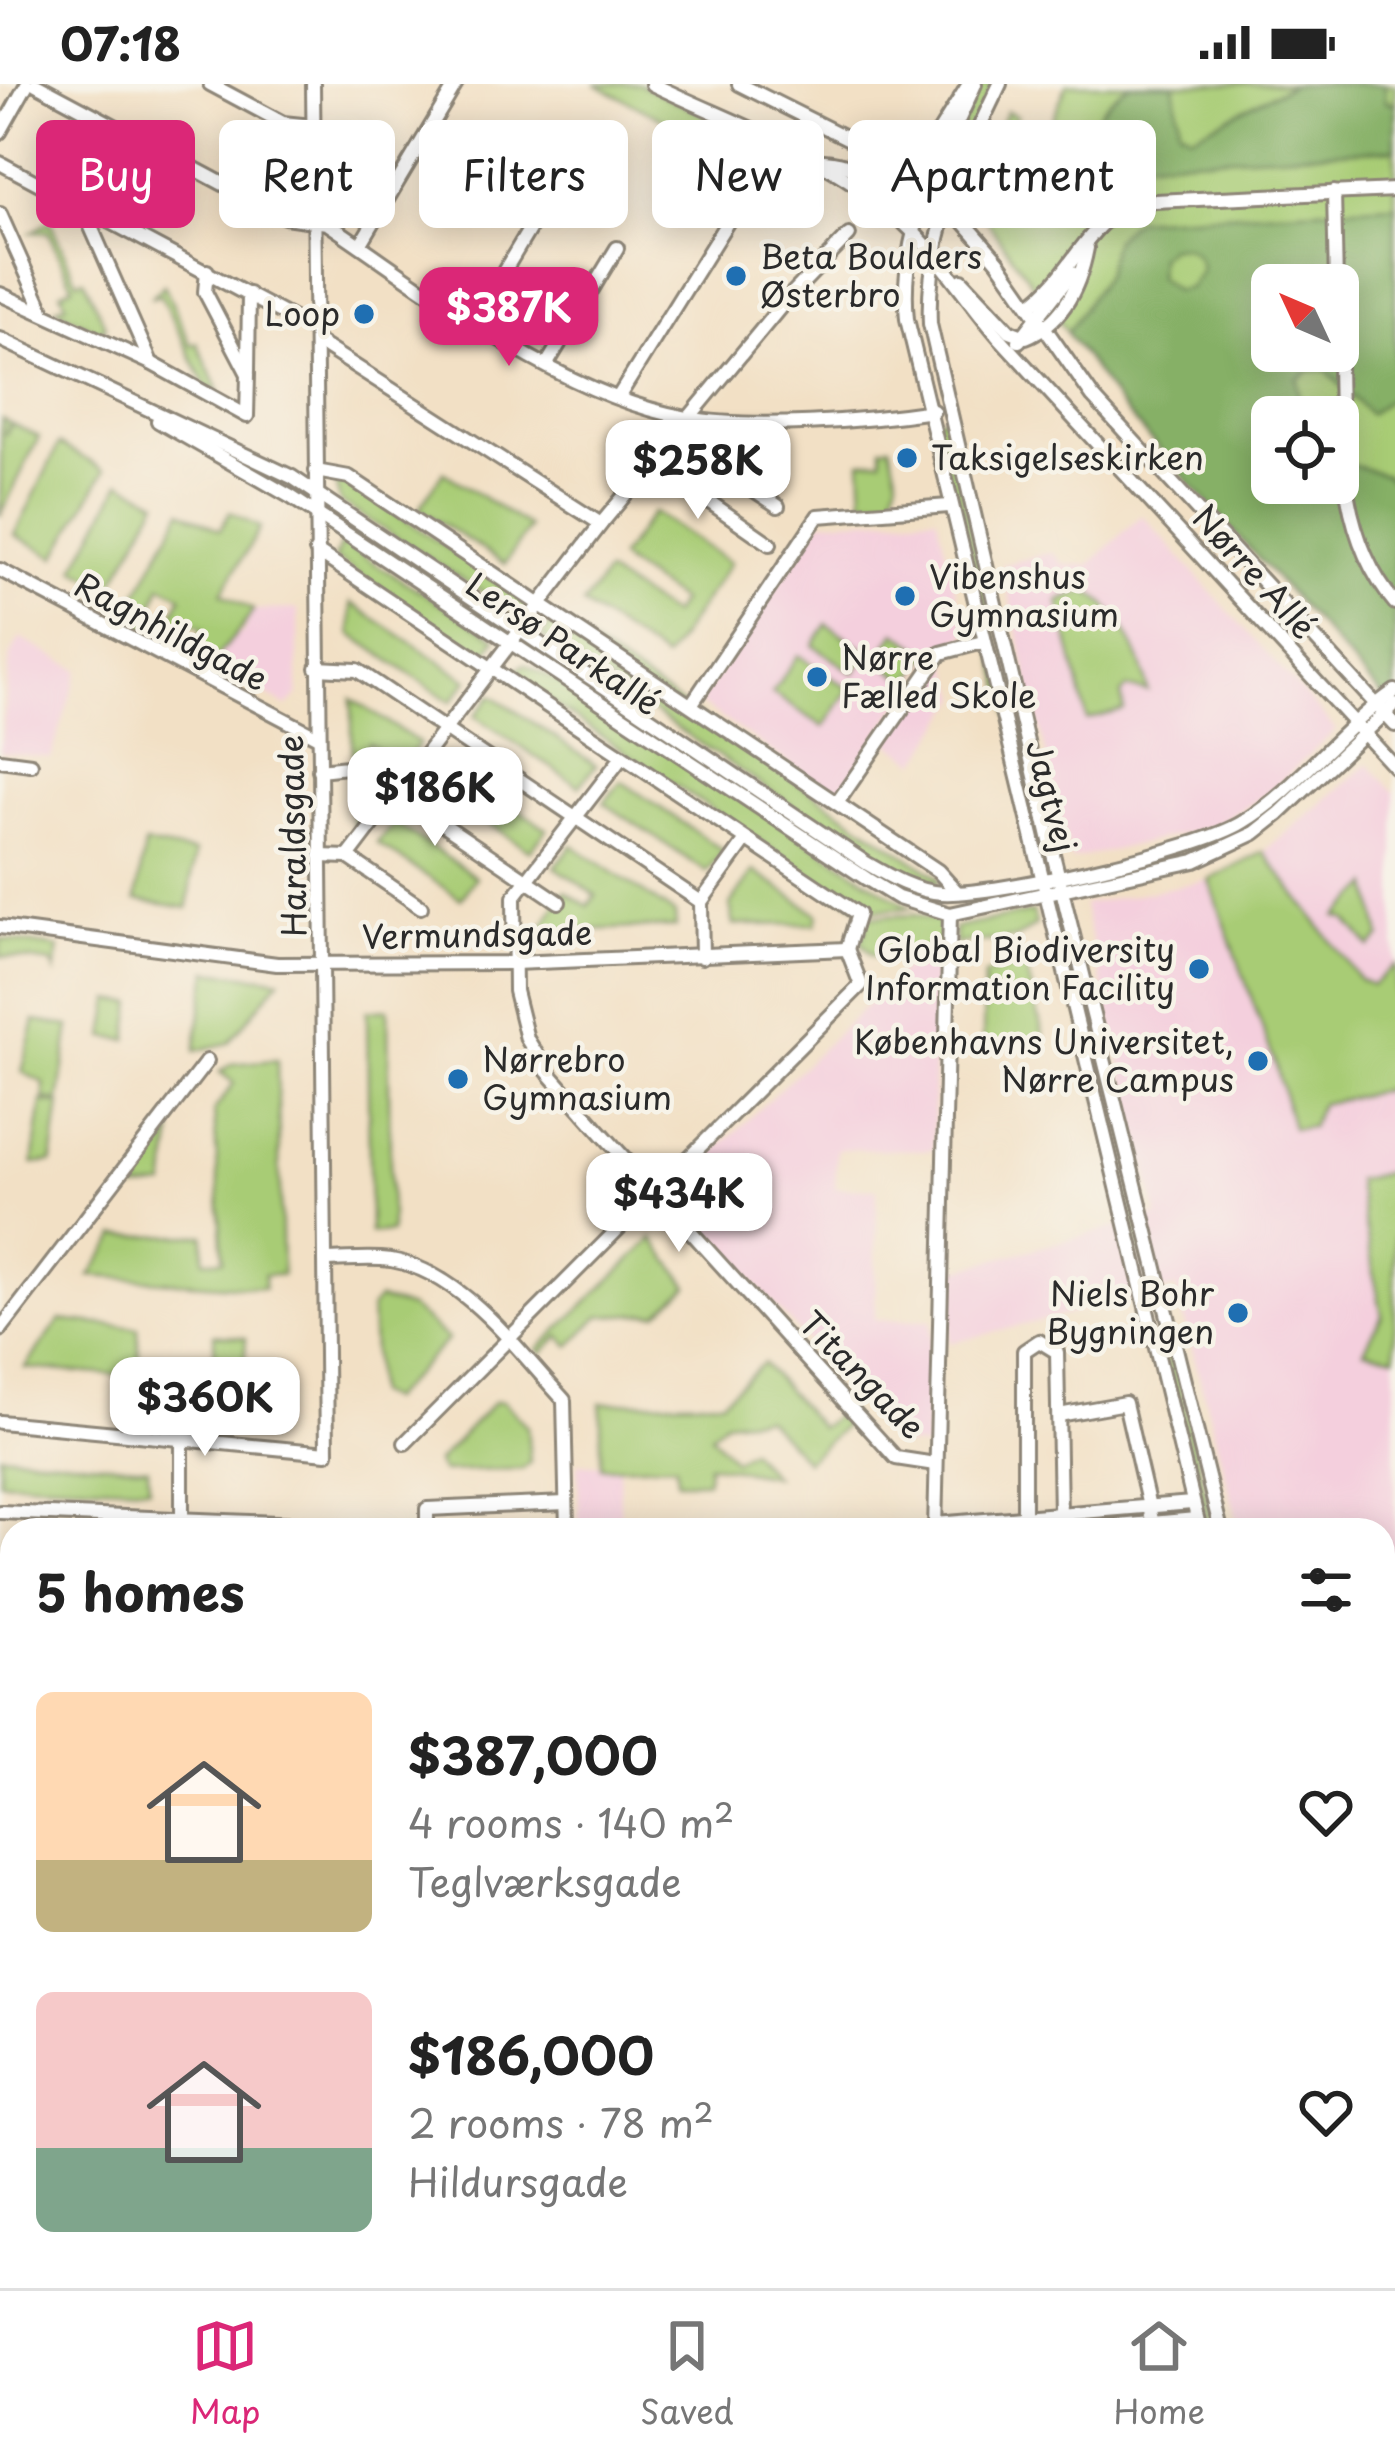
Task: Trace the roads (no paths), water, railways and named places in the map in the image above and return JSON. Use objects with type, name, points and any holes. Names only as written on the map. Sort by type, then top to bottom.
[{"type":"street","points":[[0,132],[32,84],[219,182]]},
{"type":"street","points":[[210,84],[277,120]]},
{"type":"street","name":"Haraldsgade","points":[[312,120],[313,84]]},
{"type":"street","points":[[360,245],[456,84]]},
{"type":"street","points":[[652,84],[730,120]]},
{"type":"street","name":"Nørre Allé","points":[[739,84],[848,139]]},
{"type":"street","points":[[942,120],[972,84]]},
{"type":"street","name":"Jagtvej","points":[[956,120],[972,84]]},
{"type":"street","name":"Jagtvej","points":[[983,120],[1000,84]]},
{"type":"street","points":[[0,163],[36,182]]},
{"type":"street","name":"Nørre Allé","points":[[824,164],[856,183],[911,229],[1017,354],[1395,767]]},
{"type":"street","points":[[1017,354],[1020,337],[1090,235],[1110,214],[1133,202],[1395,190]]},
{"type":"street","points":[[1334,192],[1336,264]]},
{"type":"street","points":[[0,214],[43,310]]},
{"type":"street","points":[[91,228],[152,363]]},
{"type":"street","points":[[124,228],[316,336],[601,524]]},
{"type":"street","name":"Haraldsgade","points":[[181,1441],[327,1453],[316,228]]},
{"type":"street","points":[[331,228],[547,364],[619,396],[690,418],[734,423],[947,408]]},
{"type":"street","points":[[475,320],[530,228]]},
{"type":"street","points":[[619,396],[724,228]]},
{"type":"street","name":"Jagtvej","points":[[938,228],[932,252],[930,324],[1052,875],[1048,893],[1196,1518]]},
{"type":"street","name":"Nørre Allé","points":[[968,228],[1103,409],[1388,712]]},
{"type":"street","name":"Jagtvej","points":[[911,229],[903,281],[949,506],[1052,875],[1064,890],[1218,1518]]},
{"type":"street","points":[[1037,316],[1075,288],[1090,235]]},
{"type":"street","points":[[348,857],[601,524],[787,298],[849,236]]},
{"type":"street","points":[[547,364],[617,248]]},
{"type":"street","points":[[947,269],[1020,337]]},
{"type":"street","points":[[207,271],[205,292],[248,374]]},
{"type":"street","points":[[0,294],[152,363],[247,416],[248,294]]},
{"type":"street","name":"Lersø Parkallé","points":[[0,339],[147,413],[255,459],[316,493],[900,882],[957,892],[1052,875],[1222,834],[1266,807],[1361,729]]},
{"type":"street","points":[[1341,372],[1349,500],[1369,563],[1395,603]]},
{"type":"street","name":"Lersø Parkallé","points":[[147,413],[316,514],[867,879],[898,898],[950,914]]},
{"type":"street","points":[[652,462],[770,544]]},
{"type":"street","points":[[686,485],[713,463],[778,506]]},
{"type":"street","name":"Lersø Parkallé","points":[[316,471],[349,477],[938,871],[957,892]]},
{"type":"street","points":[[691,706],[818,516],[949,506]]},
{"type":"street","name":"Lersø Parkallé","points":[[316,550],[858,914],[847,949]]},
{"type":"street","name":"Ragnhildgade","points":[[0,571],[318,737]]},
{"type":"street","points":[[837,803],[941,653],[983,641]]},
{"type":"street","points":[[317,668],[357,670],[700,902]]},
{"type":"street","points":[[935,1518],[950,914],[1223,850],[1279,814],[1361,729],[1388,712],[1395,691]]},
{"type":"street","points":[[526,880],[622,757]]},
{"type":"street","points":[[0,760],[31,764]]},
{"type":"street","points":[[319,770],[357,766],[559,902]]},
{"type":"street","points":[[702,957],[700,902],[746,840]]},
{"type":"street","points":[[320,856],[348,857],[421,907]]},
{"type":"street","name":"Titangade","points":[[526,880],[513,904],[514,963],[520,1017],[535,1054],[896,1458],[935,1464]]},
{"type":"street","name":"Vermundsgade","points":[[0,928],[248,963],[514,963],[847,949]]},
{"type":"street","points":[[404,1443],[861,985],[847,949]]},
{"type":"street","points":[[0,1330],[206,1061]]},
{"type":"street","points":[[325,1260],[393,1261],[433,1274],[461,1294],[564,1400],[567,1518]]},
{"type":"street","points":[[1017,1518],[1024,1351],[1039,1341],[1057,1352],[1060,1515]]},
{"type":"street","points":[[182,1396],[182,1518]]},
{"type":"street","points":[[1059,1415],[1125,1403],[1153,1516]]},
{"type":"street","points":[[0,1422],[181,1441]]},
{"type":"street","points":[[427,1518],[427,1509],[566,1503]]},
{"type":"street","points":[[1142,1518],[1192,1503]]},
{"type":"street","points":[[0,1512],[78,1518]]},
{"type":"street","points":[[1044,1518],[1163,1518]]},
{"type":"place","name":"Beta Boulders Østerbro","points":[[736,276]]},
{"type":"place","name":"Loop","points":[[364,314]]},
{"type":"place","name":"Taksigelseskirken","points":[[907,458]]},
{"type":"place","name":"Vibenshus Gymnasium","points":[[905,596]]},
{"type":"place","name":"Nørre Fælled Skole","points":[[817,677]]},
{"type":"place","name":"Global Biodiversity Information Facility","points":[[1199,969]]},
{"type":"place","name":"Københavns Universitet, Nørre Campus","points":[[1258,1061]]},
{"type":"place","name":"Nørrebro Gymnasium","points":[[458,1079]]},
{"type":"place","name":"Niels Bohr Bygningen","points":[[1238,1313]]}]
